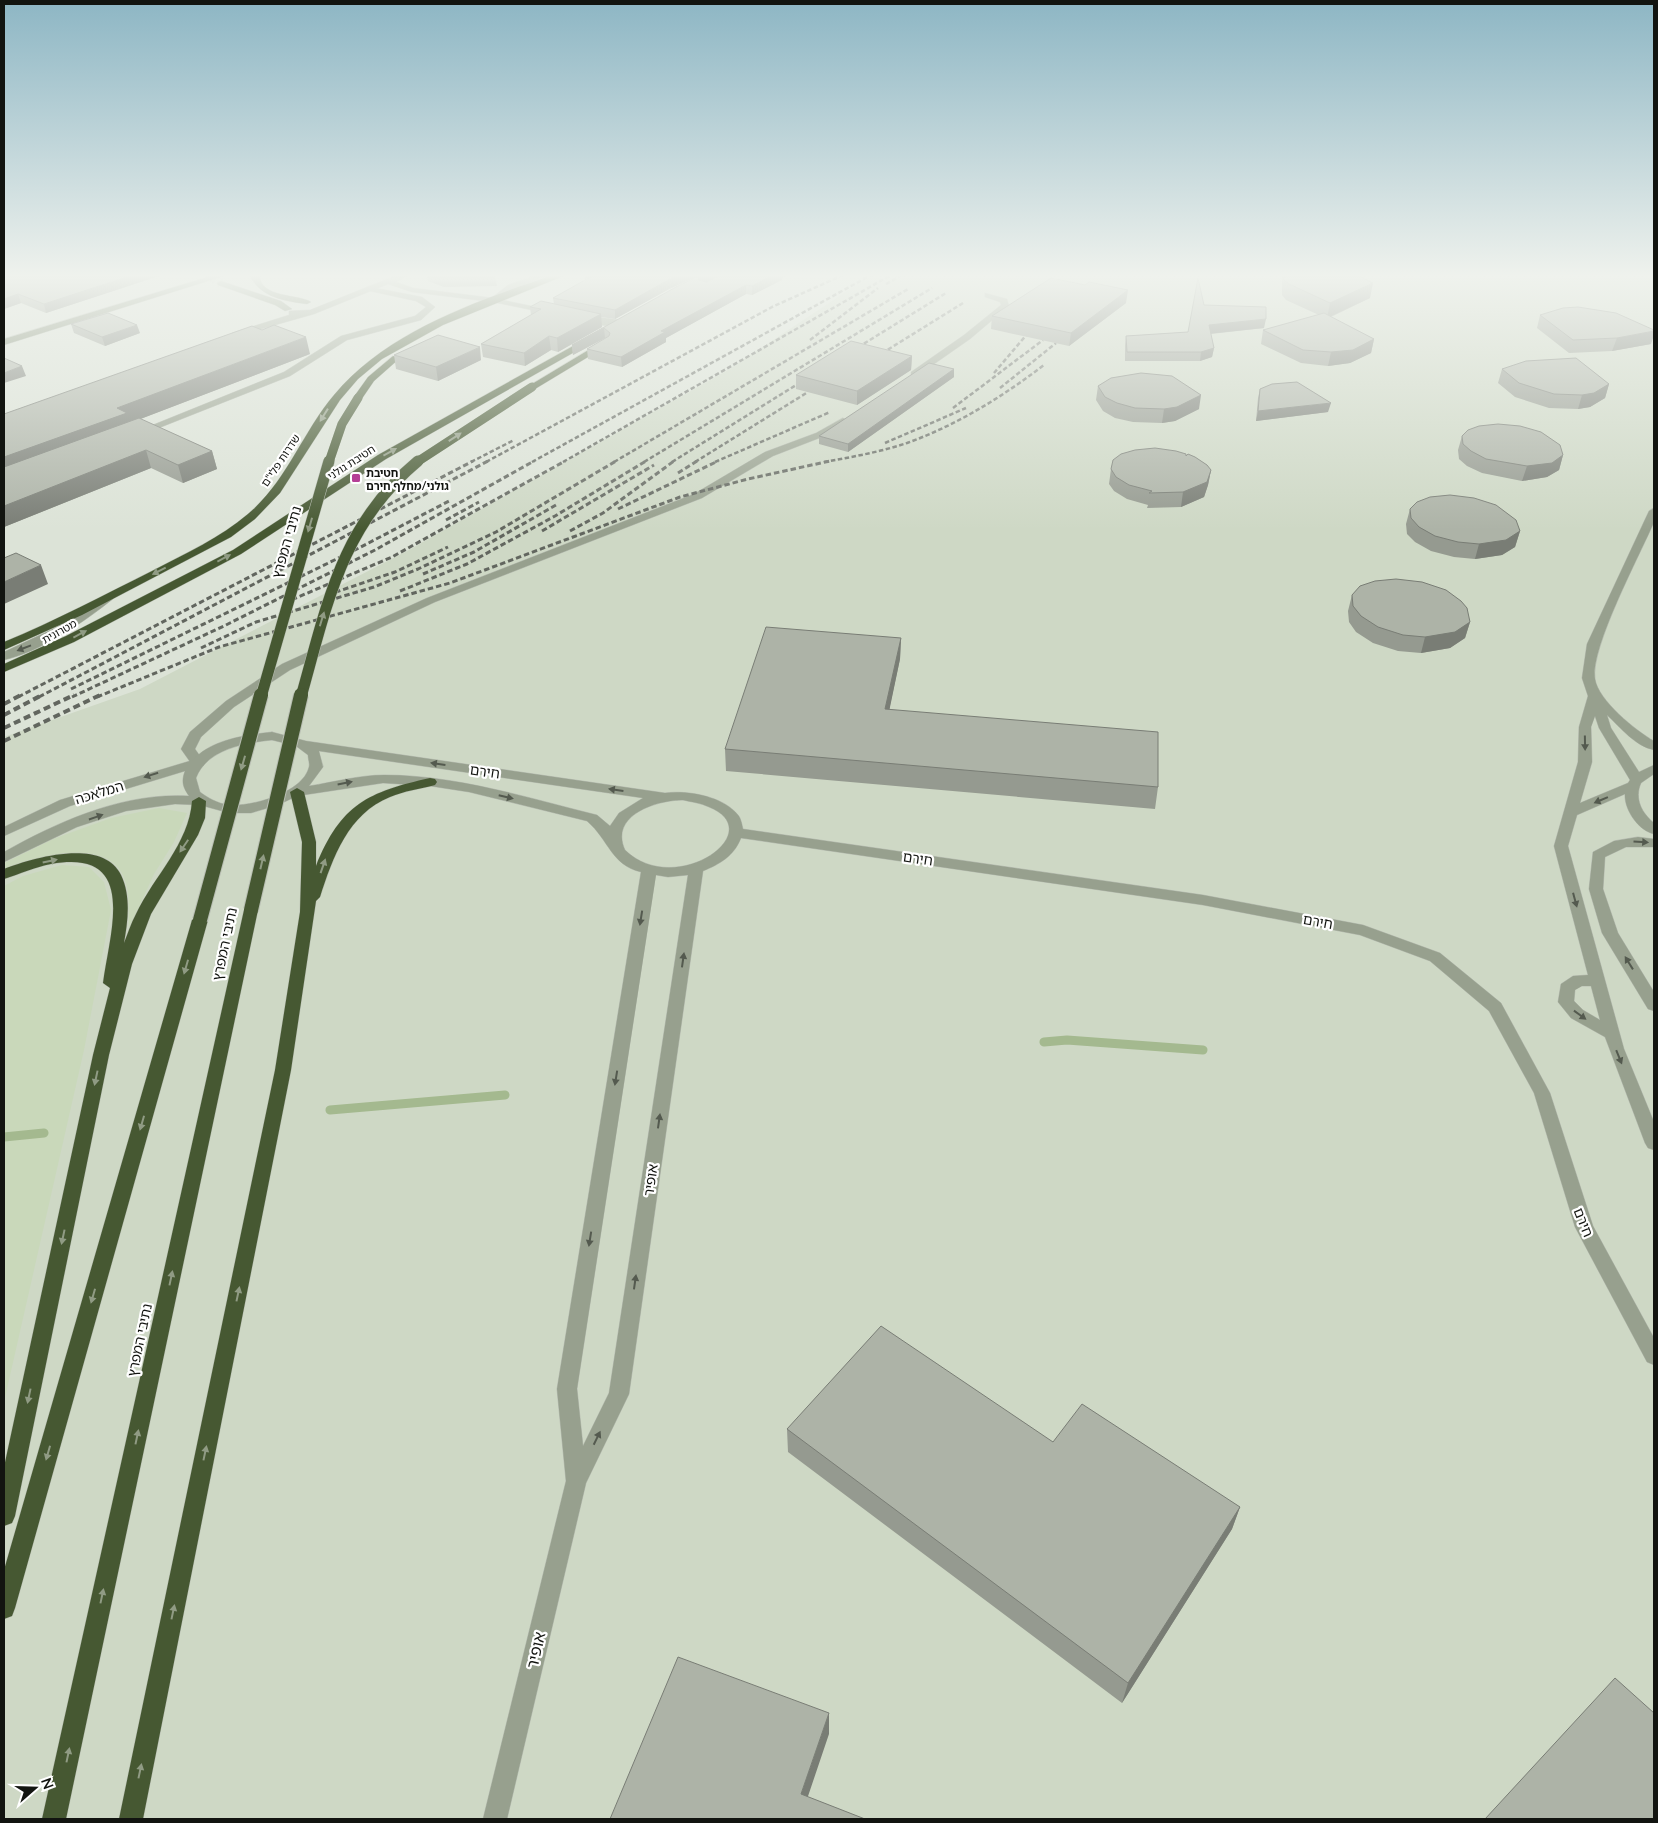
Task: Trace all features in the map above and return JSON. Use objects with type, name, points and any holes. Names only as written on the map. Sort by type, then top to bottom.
[{"type":"highway","name":"שדרות פלי\"ם","points":[[4,646],[40,631],[206,547],[252,516],[282,484],[344,387],[377,360]]},
{"type":"highway","name":"נתיבי המפרץ","points":[[4,1608],[200,920],[276,640],[330,454],[342,424],[371,379],[395,360]]},
{"type":"highway","name":"חטיבת גולני","points":[[4,668],[70,639],[237,552],[382,457],[562,360]]},
{"type":"highway","name":"נתיבי המפרץ","points":[[54,1819],[251,910],[300,699],[335,577],[350,544],[377,502],[399,477],[427,454],[574,360]]},
{"type":"highway","points":[[308,912],[323,863],[336,835],[359,809],[379,796],[430,782]]},
{"type":"highway","points":[[131,1819],[284,1070],[308,912],[309,842],[298,792]]},
{"type":"highway","points":[[4,1516],[101,1056],[124,964],[143,914],[192,835],[198,818],[199,801]]},
{"type":"highway","points":[[4,874],[21,867],[56,859],[83,857],[101,862],[112,873],[119,889],[120,910],[101,1056]]},
{"type":"street","points":[[129,436],[287,374],[309,360]]},
{"type":"street","points":[[902,382],[934,360]]},
{"type":"street","points":[[199,801],[191,793],[188,783],[191,773],[198,763],[188,749],[195,735],[230,704],[286,667],[430,600],[698,496],[769,454],[819,435],[855,413]]},
{"type":"street","points":[[1654,510],[1593,644],[1588,678],[1605,728],[1634,783],[1630,796],[1636,811],[1654,830]]},
{"type":"street","name":"מטרונית","points":[[4,656],[32,645],[72,625],[110,596]]},
{"type":"street","points":[[1594,696],[1636,736],[1654,746]]},
{"type":"street","points":[[1594,696],[1585,727],[1585,762],[1561,846],[1616,1049],[1654,1143]]},
{"type":"street","name":"חירם","points":[[198,763],[212,752],[231,743],[251,738],[282,738],[306,745],[665,797]]},
{"type":"street","points":[[298,792],[308,782],[317,762],[313,752],[306,745]]},
{"type":"street","name":"המלאכה","points":[[4,832],[65,803],[198,763]]},
{"type":"street","points":[[1569,813],[1634,783],[1644,773],[1654,769]]},
{"type":"street","name":"חירם","points":[[298,792],[383,779],[430,782],[469,788],[592,818],[605,828],[615,846]]},
{"type":"street","name":"המלאכה","points":[[4,858],[28,843],[120,809],[184,799],[235,810],[279,801],[298,792]]},
{"type":"street","points":[[683,796],[716,803],[728,812],[736,822],[738,834],[734,845],[725,855],[696,870],[664,872],[649,870],[633,864],[622,856],[615,846],[614,833],[619,821],[646,802],[665,797],[683,796]]},
{"type":"street","name":"חירם","points":[[738,834],[1204,900],[1363,930],[1435,957],[1495,1007],[1542,1093],[1584,1227],[1654,1356]]},
{"type":"street","points":[[1654,843],[1637,840],[1614,844],[1598,855],[1596,890],[1610,933],[1654,1005]]},
{"type":"street","name":"אופיר","points":[[576,1482],[567,1389],[649,870]]},
{"type":"street","name":"אופיר","points":[[495,1819],[576,1482],[619,1394],[696,870]]},
{"type":"street","points":[[1597,981],[1579,980],[1567,988],[1566,1002],[1577,1014],[1612,1034]]},
{"type":"shaded area","points":[[743,360],[1654,360],[1654,1819],[4,1819],[4,737],[140,689],[407,551]]},
{"type":"shaded area","points":[[159,808],[187,813],[174,842],[154,874],[129,929],[128,898],[123,875],[109,860],[95,855],[80,853],[64,854],[47,856],[4,870],[4,863],[53,839],[111,818]]},
{"type":"shaded area","points":[[62,865],[89,867],[104,882],[111,910],[84,1050],[4,1402],[4,886],[23,876]]},
{"type":"building","points":[[4,360],[22,366],[4,373]]},
{"type":"building","points":[[156,360],[245,360],[117,408],[127,413],[4,457],[4,414]]},
{"type":"building","points":[[412,360],[451,360],[436,367]]},
{"type":"building","points":[[820,360],[906,360],[857,391],[796,375]]},
{"type":"building","points":[[1579,360],[1609,384],[1594,393],[1582,395],[1554,394],[1519,383],[1502,369],[1526,361]]},
{"type":"building","points":[[929,363],[954,369],[848,444],[819,436]]},
{"type":"building","points":[[1141,373],[1172,376],[1201,395],[1177,407],[1164,409],[1135,408],[1117,403],[1105,397],[1098,386],[1111,378]]},
{"type":"building","points":[[1297,382],[1331,403],[1258,411],[1260,389],[1272,384]]},
{"type":"building","points":[[139,418],[212,451],[178,465],[146,450],[4,506],[4,467]]},
{"type":"building","points":[[1498,424],[1520,426],[1541,432],[1560,445],[1563,455],[1552,463],[1527,466],[1486,459],[1463,444],[1462,436],[1468,430],[1479,426]]},
{"type":"building","points":[[1155,448],[1176,451],[1186,454],[1186,456],[1188,454],[1195,457],[1211,470],[1207,482],[1183,492],[1149,493],[1152,491],[1129,485],[1116,477],[1111,469],[1113,460],[1121,454],[1135,450]]},
{"type":"building","points":[[1450,495],[1474,498],[1496,505],[1516,520],[1520,531],[1506,540],[1479,544],[1458,542],[1435,536],[1419,527],[1411,518],[1410,509],[1417,502],[1430,497]]},
{"type":"building","points":[[16,553],[41,565],[4,582],[4,558]]},
{"type":"building","points":[[1396,579],[1422,582],[1446,590],[1467,608],[1470,622],[1455,632],[1425,637],[1403,635],[1378,627],[1361,616],[1353,606],[1352,595],[1360,586],[1375,581]]},
{"type":"building","points":[[766,627],[901,638],[885,709],[1158,732],[1158,787],[725,749]]},
{"type":"building","points":[[881,1326],[1053,1442],[1082,1404],[1240,1507],[1128,1683],[787,1429]]},
{"type":"building","points":[[678,1657],[829,1713],[801,1794],[865,1819],[610,1819]]},
{"type":"building","points":[[1615,1678],[1654,1713],[1654,1819],[1485,1819]]},
{"type":"waterway","points":[[1044,1042],[1067,1040],[1203,1050]]},
{"type":"waterway","points":[[330,1110],[505,1095]]},
{"type":"waterway","points":[[4,1137],[44,1133]]},
{"type":"railway","points":[[486,462],[674,360]]},
{"type":"railway","points":[[532,462],[717,360]]},
{"type":"railway","points":[[563,462],[742,360]]},
{"type":"railway","points":[[614,462],[787,360]]},
{"type":"railway","points":[[644,462],[813,360]]},
{"type":"railway","points":[[994,373],[1005,360]]},
{"type":"railway","points":[[953,408],[1016,360]]},
{"type":"railway","points":[[1000,388],[1035,360]]},
{"type":"railway","points":[[824,462],[887,449],[926,436],[979,409],[1044,365]]},
{"type":"railway","points":[[672,462],[809,377]]},
{"type":"railway","points":[[695,462],[808,392]]},
{"type":"railway","points":[[885,443],[966,408]]},
{"type":"railway","points":[[715,462],[830,412]]},
{"type":"railway","points":[[471,462],[514,440]]},
{"type":"railway","points":[[18,697],[473,461]]},
{"type":"railway","points":[[39,697],[488,461]]},
{"type":"railway","points":[[72,697],[226,625],[375,550],[534,461]]},
{"type":"railway","points":[[284,603],[392,557],[565,461]]},
{"type":"railway","points":[[201,648],[256,622],[374,587],[418,569],[496,532],[616,461]]},
{"type":"railway","points":[[400,591],[467,564],[555,516],[646,461]]},
{"type":"railway","points":[[570,531],[603,513],[674,461]]},
{"type":"railway","points":[[678,473],[697,461]]},
{"type":"railway","points":[[618,509],[718,461]]},
{"type":"railway","points":[[97,697],[219,647],[450,583],[680,497],[748,479],[830,461]]},
{"type":"railway","points":[[542,531],[654,465]]},
{"type":"railway","points":[[71,689],[357,549],[451,500]]},
{"type":"railway","points":[[446,520],[479,502]]},
{"type":"railway","points":[[423,574],[474,552],[556,505]]},
{"type":"railway","points":[[327,595],[395,572],[448,547]]},
{"type":"railway","points":[[4,704],[21,695]]},
{"type":"railway","points":[[4,715],[42,695]]},
{"type":"railway","points":[[4,728],[74,695]]},
{"type":"railway","points":[[4,741],[100,695]]},
{"type":"place","name":"חטיבת גולני/מחלף חירם","points":[[356,478]]}]
